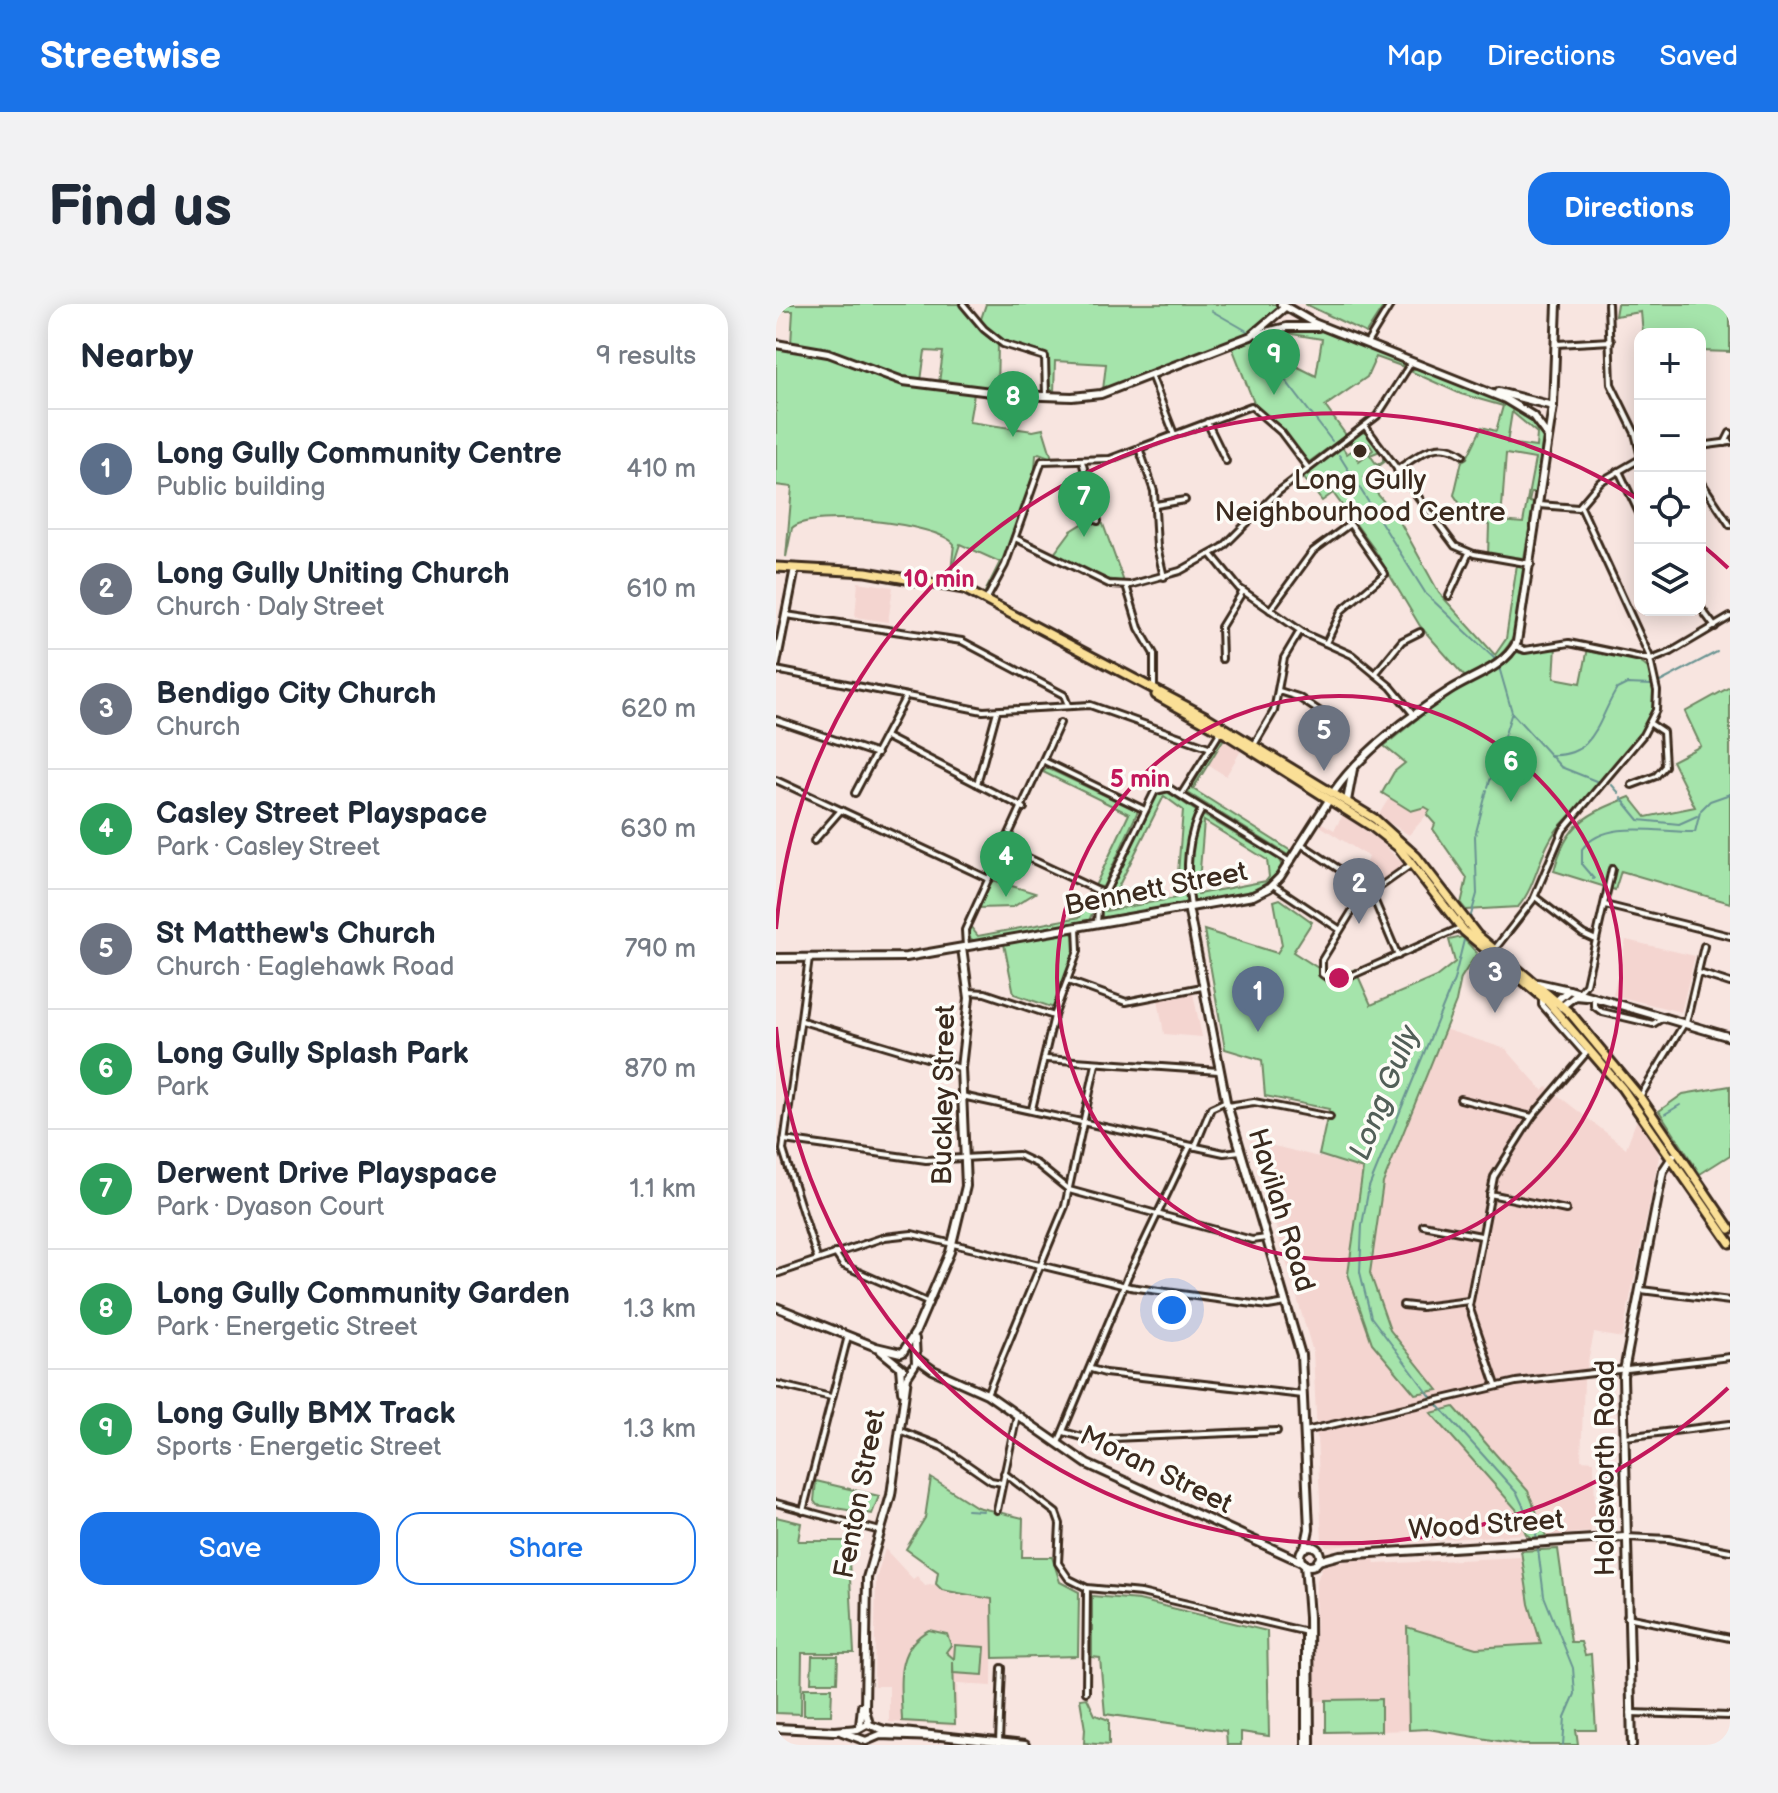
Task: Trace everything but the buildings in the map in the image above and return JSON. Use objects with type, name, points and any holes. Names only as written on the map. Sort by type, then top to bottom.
[{"type":"main road","points":[[776,567],[866,572],[964,589],[1254,745],[1331,796],[1381,832],[1414,863],[1466,929],[1541,998],[1571,1014],[1640,1097],[1730,1243]]},
{"type":"main road","points":[[1223,729],[1331,796],[1347,801],[1387,828],[1412,852],[1466,929]]},
{"type":"main road","points":[[1492,952],[1538,983],[1557,1005],[1587,1052],[1629,1096],[1730,1229]]},
{"type":"main road","points":[[1571,1014],[1591,1044],[1587,1052]]},
{"type":"street","points":[[963,304],[977,323],[1003,344],[1018,351],[1041,354],[1048,362],[1046,397]]},
{"type":"street","points":[[1367,343],[1391,304]]},
{"type":"street","points":[[1273,885],[1354,766],[1452,689],[1502,661],[1515,646],[1531,564],[1552,415],[1557,304]]},
{"type":"street","points":[[1608,304],[1612,388],[1634,431]]},
{"type":"street","points":[[1251,336],[1283,306],[1324,327],[1479,388],[1529,413],[1552,415]]},
{"type":"street","points":[[776,344],[828,353],[899,381],[1046,397],[1095,395],[1251,336],[1287,327],[1324,327]]},
{"type":"street","points":[[1557,344],[1611,341]]},
{"type":"street","points":[[1015,538],[1095,579],[1126,585],[1164,577],[1212,555],[1308,468],[1365,426],[1388,403],[1412,362]]},
{"type":"street","points":[[1151,375],[1174,434]]},
{"type":"street","points":[[1479,388],[1553,406]]},
{"type":"street","points":[[986,600],[1015,538],[1041,459],[1110,459],[1253,406],[1281,432],[1308,468]]},
{"type":"street","points":[[1529,413],[1548,438]]},
{"type":"street","points":[[1207,422],[1226,461]]},
{"type":"street","points":[[1365,426],[1447,538],[1469,553],[1531,564]]},
{"type":"street","points":[[1706,445],[1728,442],[1730,433]]},
{"type":"street","points":[[1397,470],[1435,447],[1450,448],[1463,455]]},
{"type":"street","points":[[1139,448],[1152,483],[1158,551],[1164,577]]},
{"type":"street","points":[[1581,507],[1596,486],[1634,460]]},
{"type":"street","points":[[1082,461],[1098,521]]},
{"type":"street","points":[[1618,470],[1634,503]]},
{"type":"street","points":[[1706,489],[1730,525]]},
{"type":"street","points":[[1156,505],[1185,500]]},
{"type":"street","points":[[1539,505],[1581,507]]},
{"type":"street","points":[[1492,952],[1535,897],[1563,830],[1651,724],[1657,698],[1651,660],[1581,507]]},
{"type":"street","points":[[1270,610],[1313,551],[1350,524],[1373,553],[1384,575],[1342,610],[1326,643]]},
{"type":"street","points":[[1449,596],[1469,553]]},
{"type":"street","points":[[1212,555],[1243,591],[1300,631],[1348,652],[1375,674],[1415,716]]},
{"type":"street","points":[[776,664],[795,568]]},
{"type":"street","points":[[1126,585],[1137,625],[1154,654],[1154,691]]},
{"type":"street","points":[[1222,659],[1222,626],[1243,591]]},
{"type":"street","points":[[786,615],[966,642],[1064,695],[1068,705]]},
{"type":"street","points":[[1706,615],[1715,627]]},
{"type":"street","points":[[1515,646],[1525,650],[1569,643],[1651,660],[1730,617]]},
{"type":"street","points":[[1254,745],[1274,711],[1284,658],[1300,631]]},
{"type":"street","points":[[1375,674],[1402,641],[1420,632]]},
{"type":"street","points":[[776,670],[997,711],[1095,706],[1211,748]]},
{"type":"street","points":[[1279,691],[1298,697],[1322,713]]},
{"type":"street","points":[[855,793],[906,696]]},
{"type":"street","points":[[977,784],[997,711]]},
{"type":"street","points":[[776,720],[877,754]]},
{"type":"street","points":[[964,948],[965,932],[1045,762],[1060,723]]},
{"type":"street","points":[[1632,785],[1656,776],[1665,766],[1663,732],[1651,724]]},
{"type":"street","points":[[1181,795],[1223,729]]},
{"type":"street","points":[[886,737],[1024,808]]},
{"type":"street","points":[[1045,762],[1145,810]]},
{"type":"street","points":[[1347,801],[1354,766]]},
{"type":"street","points":[[776,780],[989,879]]},
{"type":"street","points":[[1097,924],[1097,911],[1105,894],[1153,793],[1162,787],[1181,795],[1290,862]]},
{"type":"street","name":"Havilah Road","points":[[1202,809],[1192,832],[1189,907],[1226,1103],[1301,1355],[1309,1529],[1304,1550]]},
{"type":"street","points":[[814,841],[841,810]]},
{"type":"street","points":[[1301,844],[1371,892],[1398,956]]},
{"type":"street","points":[[1005,847],[1105,894]]},
{"type":"street","points":[[1414,863],[1357,903],[1320,962],[1321,972],[1329,980],[1338,981],[1466,929]]},
{"type":"street","points":[[1579,992],[1586,984],[1612,869]]},
{"type":"street","points":[[1399,873],[1423,874]]},
{"type":"street","name":"Bennett Street","points":[[776,958],[896,958],[1253,896],[1273,885],[1339,929]]},
{"type":"street","points":[[1535,897],[1583,934],[1596,940]]},
{"type":"street","points":[[1605,905],[1730,936]]},
{"type":"street","points":[[1032,1109],[1054,1016],[1078,951],[1077,927]]},
{"type":"street","points":[[1640,1097],[1685,1023],[1704,946]]},
{"type":"street","name":"Buckley Street","points":[[902,1353],[929,1303],[953,1242],[964,1198],[966,1159],[961,1068],[968,992],[964,948]]},
{"type":"street","points":[[810,956],[784,1157],[817,1259]]},
{"type":"street","points":[[1699,973],[1730,983]]},
{"type":"street","points":[[1068,981],[1126,1002],[1202,987]]},
{"type":"street","points":[[1538,983],[1579,992],[1730,1037]]},
{"type":"street","points":[[1586,984],[1594,1006],[1602,1012],[1650,1024],[1658,1023],[1664,1017]]},
{"type":"street","points":[[1557,1005],[1569,990]]},
{"type":"street","points":[[968,992],[985,993],[1054,1016]]},
{"type":"street","points":[[1557,1005],[1576,996],[1592,996]]},
{"type":"street","points":[[1496,1385],[1471,1316],[1469,1301],[1490,1194],[1498,1166],[1532,1117],[1587,1052],[1541,998]]},
{"type":"street","points":[[802,1021],[961,1068]]},
{"type":"street","points":[[1046,1059],[1219,1071]]},
{"type":"street","points":[[987,1394],[1069,1190],[1096,1064]]},
{"type":"street","points":[[962,1096],[1224,1153],[1240,1151]]},
{"type":"street","points":[[1460,1099],[1532,1117]]},
{"type":"street","points":[[1057,1445],[1124,1286],[1211,1108],[1226,1103],[1254,1102],[1330,1117]]},
{"type":"street","points":[[784,1140],[926,1160],[1006,1154],[1024,1156],[1069,1190],[1252,1240],[1266,1238]]},
{"type":"street","name":"Holdsworth Road","points":[[1632,1745],[1623,1369],[1663,1171],[1674,1155]]},
{"type":"street","points":[[1490,1194],[1566,1210]]},
{"type":"street","points":[[1423,1225],[1481,1236]]},
{"type":"street","points":[[776,1274],[906,1233],[1042,1263],[1124,1286],[1268,1306],[1286,1303]]},
{"type":"street","points":[[835,1253],[846,1267],[929,1303]]},
{"type":"street","points":[[1639,1290],[1730,1301]]},
{"type":"street","points":[[1403,1305],[1421,1307],[1469,1301]]},
{"type":"street","points":[[776,1306],[876,1347],[915,1356]]},
{"type":"street","name":"Buckley Street","points":[[915,1356],[916,1331]]},
{"type":"street","points":[[803,1511],[848,1336]]},
{"type":"street","points":[[876,1347],[899,1366]]},
{"type":"street","name":"Fenton Street","points":[[862,1741],[859,1727],[864,1580],[888,1492],[902,1391],[899,1366],[902,1353]]},
{"type":"street","name":"Moran Street","points":[[915,1356],[933,1370],[987,1394],[1087,1464],[1181,1510],[1304,1563]]},
{"type":"street","name":"Fenton Street","points":[[898,1430],[915,1356]]},
{"type":"street","points":[[1305,1431],[1496,1385],[1730,1357]]},
{"type":"street","name":"Moran Street","points":[[899,1366],[933,1370]]},
{"type":"street","points":[[1091,1369],[1126,1376],[1303,1395]]},
{"type":"street","points":[[776,1384],[831,1397]]},
{"type":"street","points":[[997,1510],[1017,1415]]},
{"type":"street","points":[[1623,1437],[1730,1424]]},
{"type":"street","points":[[898,1430],[942,1447],[991,1481],[1002,1483]]},
{"type":"street","points":[[1064,1432],[1094,1439],[1277,1431]]},
{"type":"street","points":[[1004,1473],[1056,1513],[1060,1521],[1060,1567],[1069,1579],[1087,1588],[1141,1593],[1308,1632]]},
{"type":"street","points":[[776,1503],[878,1530]]},
{"type":"street","name":"Havilah Road","points":[[1309,1529],[1317,1549],[1317,1562]]},
{"type":"street","name":"Fenton Street","points":[[872,1740],[865,1709],[867,1583],[878,1530]]},
{"type":"street","name":"Wood Street","points":[[1304,1563],[1340,1555],[1625,1537],[1669,1539],[1730,1551]]},
{"type":"street","name":"Moran Street","points":[[1283,1552],[1317,1549]]},
{"type":"street","name":"Wood Street","points":[[1317,1549],[1340,1555]]},
{"type":"street","points":[[1304,1550],[1308,1586],[1308,1745]]},
{"type":"street","points":[[1308,1586],[1317,1562]]},
{"type":"street","points":[[1086,1692],[1087,1588]]},
{"type":"street","points":[[1627,1617],[1730,1638]]},
{"type":"street","points":[[999,1742],[1002,1668]]},
{"type":"street","points":[[1630,1713],[1730,1716]]},
{"type":"street","points":[[776,1728],[835,1731],[870,1725],[884,1730],[964,1742]]},
{"type":"street","points":[[835,1731],[862,1741],[1025,1745]]},
{"type":"shaded area","points":[[858,582],[893,587],[888,622],[855,617]]},
{"type":"shaded area","points":[[1222,737],[1242,749],[1226,776],[1205,763]]},
{"type":"shaded area","points":[[1389,798],[1411,811],[1425,807],[1431,810],[1409,835],[1378,816]]},
{"type":"shaded area","points":[[1343,815],[1380,841],[1404,865],[1377,885],[1359,874],[1369,857],[1320,826],[1322,823],[1334,830]]},
{"type":"shaded area","points":[[1626,940],[1695,956],[1681,1012],[1613,995]]},
{"type":"shaded area","points":[[1193,993],[1202,1037],[1164,1034],[1158,999]]},
{"type":"shaded area","points":[[1444,1029],[1506,1049],[1543,1091],[1547,1087],[1626,1148],[1637,1119],[1658,1149],[1659,1157],[1622,1338],[1594,1333],[1584,1381],[1581,1460],[1594,1461],[1595,1517],[1590,1519],[1591,1532],[1546,1536],[1541,1517],[1454,1407],[1431,1413],[1516,1509],[1526,1534],[1326,1547],[1322,1541],[1313,1352],[1250,1140],[1363,1168],[1348,1274],[1415,1394],[1437,1390],[1390,1330],[1370,1273],[1383,1183]]},
{"type":"shaded area","points":[[885,1549],[913,1579],[917,1576],[925,1586],[936,1584],[942,1590],[993,1599],[992,1686],[957,1684],[956,1726],[889,1722],[889,1686],[874,1686],[876,1579]]},
{"type":"shaded area","points":[[1522,1557],[1529,1604],[1542,1644],[1476,1648],[1408,1628],[1409,1730],[1381,1731],[1380,1699],[1315,1701],[1316,1583],[1324,1562],[1374,1558],[1375,1564]]},
{"type":"green space","points":[[776,304],[960,304],[998,344],[997,391],[939,383],[943,352],[925,351],[921,381],[791,344],[793,311],[776,311]]},
{"type":"green space","points":[[986,304],[1276,304],[1278,309],[1249,333],[1103,390],[1106,364],[1055,361],[1054,393],[1050,388],[1048,355],[1011,346],[980,322]]},
{"type":"green space","points":[[1305,304],[1385,304],[1366,333]]},
{"type":"green space","points":[[1617,304],[1730,304],[1730,352],[1706,351],[1706,328],[1642,328],[1641,312],[1615,316]]},
{"type":"green space","points":[[1317,329],[1401,362],[1404,367],[1376,357],[1367,377],[1325,406],[1346,435],[1309,462],[1254,403],[1232,347],[1278,330]],"holes":[[[1280,332],[1322,339],[1316,376],[1290,363],[1288,370],[1269,348],[1265,338]]]},
{"type":"green space","points":[[776,347],[824,355],[898,384],[974,394],[969,422],[1033,431],[1043,429],[1052,458],[1039,453],[1036,455],[1035,469],[1004,562],[989,590],[985,592],[1000,562],[960,544],[951,572],[954,544],[925,530],[901,525],[847,519],[804,522],[792,528],[786,557],[792,487],[776,485]]},
{"type":"green space","points":[[1416,368],[1503,401],[1533,421],[1543,434],[1536,493],[1531,493],[1529,502],[1534,503],[1524,558],[1488,555],[1489,525],[1467,514],[1454,495],[1462,461],[1467,458],[1482,427],[1496,431],[1503,406],[1461,394],[1410,371]],"holes":[[[1512,412],[1537,433],[1536,447],[1507,443]],[[1506,454],[1535,459],[1523,523],[1501,521]]]},
{"type":"green space","points":[[1361,432],[1367,433],[1380,451],[1370,455],[1377,465],[1383,461],[1383,455],[1387,460],[1364,477],[1400,522],[1439,593],[1495,655],[1506,639],[1517,564],[1524,568],[1518,622],[1508,647],[1484,667],[1465,677],[1420,626],[1374,549],[1333,493],[1322,501],[1303,477],[1342,447],[1347,454],[1353,450],[1359,461],[1373,450],[1369,444],[1348,443]]},
{"type":"green space","points":[[1092,518],[1096,525],[1103,524],[1124,582],[1100,578],[1054,554],[1071,531]]},
{"type":"green space","points":[[1556,646],[1554,678],[1581,683],[1588,648],[1608,652],[1641,663],[1655,679],[1655,699],[1646,723],[1630,748],[1553,835],[1530,888],[1518,907],[1466,910],[1461,904],[1467,878],[1433,829],[1435,824],[1427,815],[1430,810],[1425,807],[1411,811],[1382,793],[1394,772],[1405,763],[1384,746],[1438,702],[1517,652],[1524,654]]},
{"type":"green space","points":[[1730,687],[1730,903],[1621,871],[1615,890],[1554,871],[1572,831],[1580,822],[1602,809],[1630,797],[1646,817],[1695,807],[1672,761],[1701,746],[1685,712]]},
{"type":"green space","points":[[1225,737],[1193,789],[1291,851],[1288,855],[1188,793],[1220,739]]},
{"type":"green space","points":[[1047,768],[1138,811],[1103,887],[1095,886],[1129,814],[1043,772]]},
{"type":"green space","points":[[1167,792],[1196,811],[1188,837],[1187,901],[1102,918],[1101,910],[1157,795]],"holes":[[[1164,796],[1183,810],[1176,898],[1106,911]]]},
{"type":"green space","points":[[1203,815],[1279,860],[1282,866],[1266,883],[1243,894],[1217,900],[1194,900],[1190,880],[1191,856],[1198,823]],"holes":[[[1204,821],[1267,860],[1269,877],[1266,881],[1198,894]]]},
{"type":"green space","points":[[992,880],[1035,893],[1013,907],[978,908]]},
{"type":"green space","points":[[1093,891],[1098,899],[1089,921],[976,942],[967,936],[970,926],[978,936],[1080,917]]},
{"type":"green space","points":[[1280,899],[1312,922],[1293,952],[1334,978],[1355,969],[1371,1005],[1436,977],[1455,962],[1449,940],[1462,937],[1477,953],[1461,978],[1456,1002],[1383,1183],[1370,1273],[1390,1330],[1438,1390],[1415,1394],[1372,1343],[1348,1274],[1363,1169],[1319,1155],[1329,1109],[1265,1096],[1262,1060],[1225,1049],[1204,930],[1277,953],[1282,945],[1274,901]]},
{"type":"green space","points":[[1070,932],[1076,937],[1076,946],[1054,1008],[1014,994],[1004,944]]},
{"type":"green space","points":[[1730,1086],[1730,1155],[1700,1174],[1659,1111],[1683,1094]]},
{"type":"green space","points":[[1454,1407],[1528,1491],[1546,1536],[1533,1539],[1526,1534],[1516,1509],[1431,1413]]},
{"type":"green space","points":[[931,1478],[977,1507],[1023,1518],[1022,1557],[1052,1557],[1060,1582],[1079,1592],[1078,1656],[993,1658],[992,1599],[942,1590],[936,1584],[938,1572],[906,1549],[925,1518]]},
{"type":"green space","points":[[816,1481],[879,1496],[872,1514],[817,1505],[814,1501]]},
{"type":"green space","points":[[776,1517],[801,1523],[798,1541],[848,1541],[854,1653],[802,1653],[801,1714],[776,1713]]},
{"type":"green space","points":[[1558,1549],[1571,1642],[1581,1642],[1585,1655],[1591,1654],[1596,1730],[1576,1730],[1578,1745],[1522,1745],[1428,1729],[1409,1730],[1407,1627],[1476,1648],[1541,1644],[1529,1604],[1521,1551]]},
{"type":"green space","points":[[1092,1596],[1139,1600],[1267,1631],[1269,1736],[1241,1732],[1241,1745],[1227,1745],[1226,1731],[1105,1714],[1100,1658],[1092,1657]]},
{"type":"green space","points":[[929,1630],[947,1634],[951,1645],[946,1652],[954,1659],[955,1645],[985,1647],[983,1675],[953,1673],[955,1724],[902,1721],[904,1658],[917,1638]]},
{"type":"green space","points":[[812,1656],[838,1656],[837,1682],[811,1682]]},
{"type":"green space","points":[[804,1688],[832,1688],[831,1715],[804,1715]]},
{"type":"green space","points":[[1087,1698],[1095,1715],[1109,1720],[1109,1745],[1084,1743],[1080,1699]]},
{"type":"green space","points":[[1381,1699],[1381,1731],[1326,1732],[1326,1700]]},
{"type":"waterway","name":"Long Gully","points":[[1212,311],[1247,331]]},
{"type":"waterway","name":"Long Gully","points":[[1256,342],[1332,441]]},
{"type":"waterway","name":"Long Gully","points":[[1339,455],[1426,594],[1495,659]]},
{"type":"waterway","points":[[1660,682],[1717,652]]},
{"type":"waterway","name":"Long Gully","points":[[1488,787],[1512,712],[1499,667]]},
{"type":"waterway","points":[[1549,755],[1565,754],[1586,743],[1594,734],[1617,689],[1627,684],[1652,685]]},
{"type":"waterway","points":[[1512,713],[1561,767],[1596,781]]},
{"type":"waterway","points":[[1611,784],[1619,793]]},
{"type":"waterway","name":"Long Gully","points":[[1469,922],[1477,894],[1475,836],[1487,790]]},
{"type":"waterway","points":[[1701,810],[1710,801],[1730,794]]},
{"type":"waterway","points":[[1621,798],[1639,820],[1679,824],[1697,816]]},
{"type":"waterway","points":[[1594,879],[1582,865],[1582,849],[1592,839],[1619,830],[1695,832],[1700,812]]},
{"type":"waterway","name":"Long Gully","points":[[1431,1397],[1371,1317],[1360,1272],[1362,1225],[1369,1187],[1454,980],[1465,936]]},
{"type":"waterway","points":[[1665,1114],[1680,1105]]},
{"type":"waterway","name":"Long Gully","points":[[1438,1405],[1517,1493],[1536,1533],[1544,1596],[1573,1668],[1575,1694],[1565,1717],[1563,1745]]},
{"type":"waterway","points":[[967,1510],[983,1511]]},
{"type":"place","name":"Long Gully BMX Track","points":[[1274,395]]},
{"type":"place","name":"Long Gully Community Garden","points":[[1013,437]]},
{"type":"place","name":"Long Gully Neighbourhood Centre","points":[[1360,451]]},
{"type":"place","name":"Derwent Drive Playspace","points":[[1084,537]]},
{"type":"place","name":"St Matthew's Church","points":[[1324,771]]},
{"type":"place","name":"Long Gully Splash Park","points":[[1511,802]]},
{"type":"place","name":"Casley Street Playspace","points":[[1006,897]]},
{"type":"place","name":"Long Gully Uniting Church","points":[[1359,924]]},
{"type":"place","name":"Bendigo City Church","points":[[1495,1013]]},
{"type":"place","name":"Long Gully Community Centre","points":[[1258,1032]]}]
